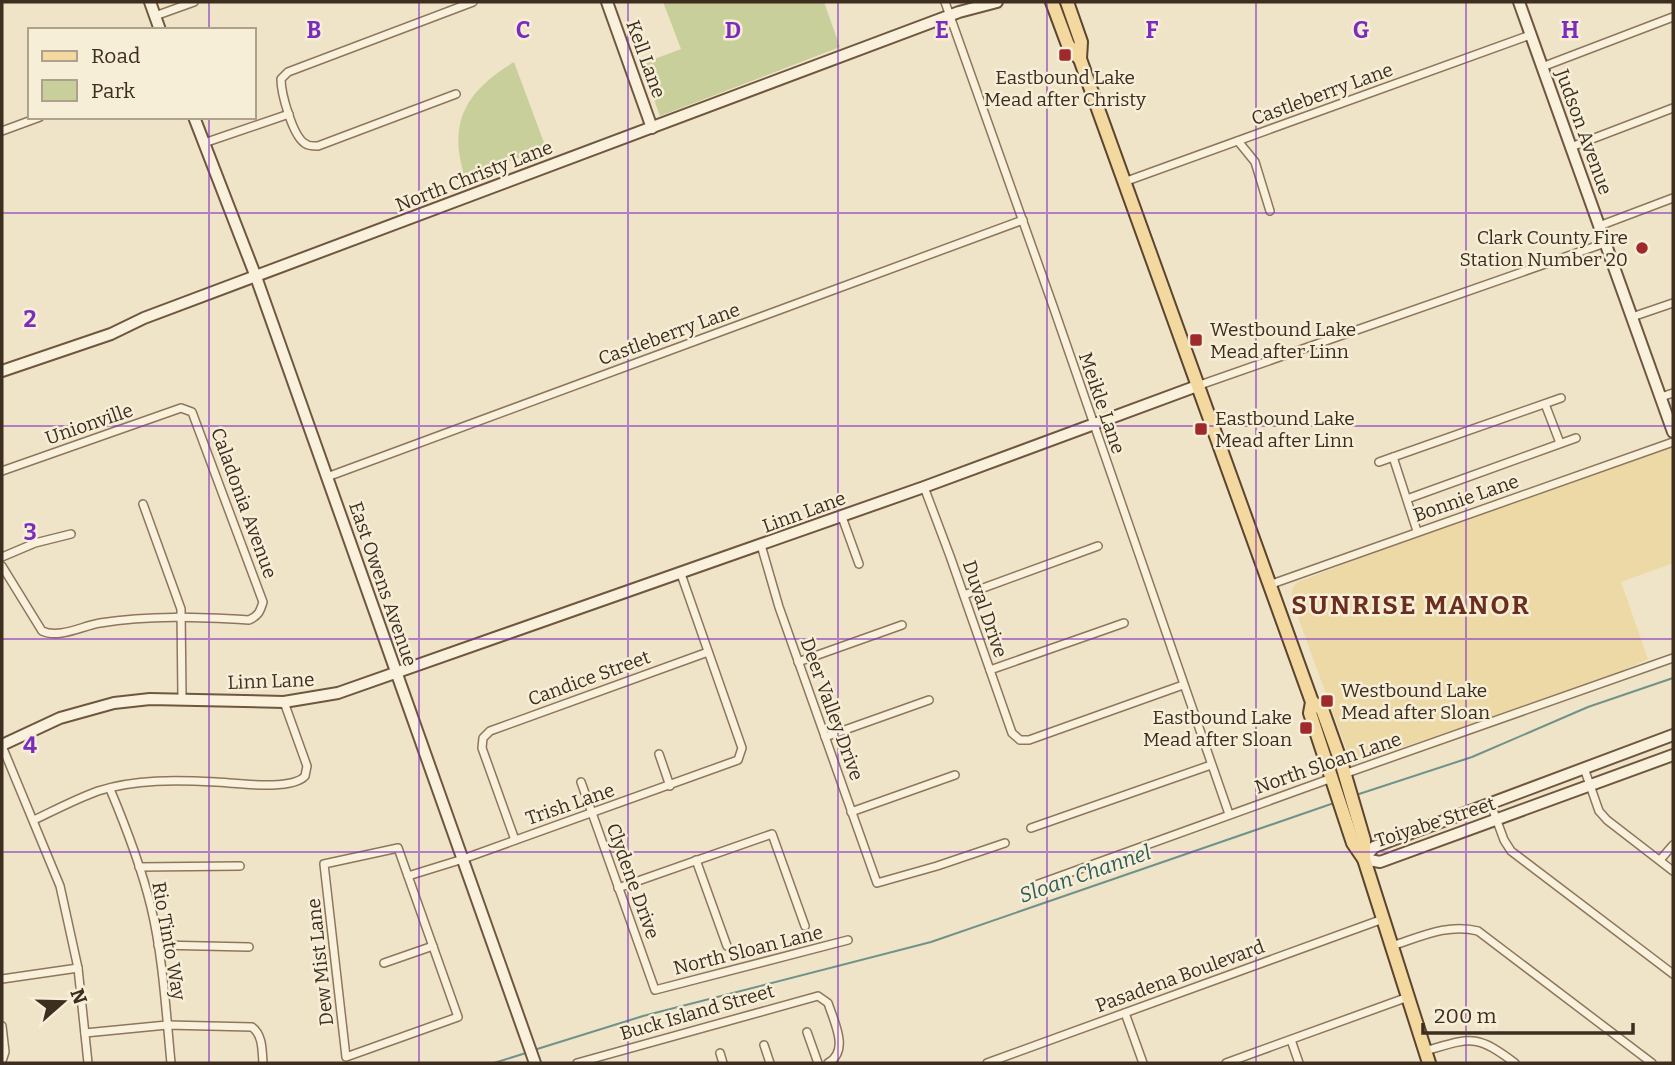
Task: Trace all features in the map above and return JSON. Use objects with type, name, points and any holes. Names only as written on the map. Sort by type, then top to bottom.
[{"type":"main road","points":[[1052,2],[1068,45],[1080,60],[1312,702],[1310,713],[1340,782],[1350,813],[1364,840],[1364,859],[1427,1057]]},
{"type":"main road","points":[[1067,2],[1081,42],[1080,60]]},
{"type":"street","points":[[150,2],[159,28]]},
{"type":"street","points":[[155,16],[194,2]]},
{"type":"street","points":[[456,94],[318,146],[307,145],[299,137],[281,92],[281,79],[288,72],[473,2]]},
{"type":"street","name":"Kell Lane","points":[[607,2],[652,128]]},
{"type":"street","name":"Meikle Lane","points":[[945,2],[954,14],[1092,424],[1229,814]]},
{"type":"street","name":"North Christy Lane","points":[[954,14],[974,2]]},
{"type":"street","name":"North Christy Lane","points":[[2,371],[111,334],[144,318],[954,14],[997,2]]},
{"type":"street","name":"Judson Avenue","points":[[1519,2],[1673,432]]},
{"type":"street","points":[[1542,67],[1673,17]]},
{"type":"street","name":"Castleberry Lane","points":[[1124,183],[1530,34]]},
{"type":"street","points":[[1571,147],[1673,108]]},
{"type":"street","points":[[204,143],[289,114]]},
{"type":"street","points":[[2,131],[35,119]]},
{"type":"street","name":"East Owens Avenue","points":[[195,119],[256,277],[535,1063]]},
{"type":"street","points":[[1238,141],[1255,162],[1270,211]]},
{"type":"street","points":[[1599,226],[1673,198]]},
{"type":"street","name":"Castleberry Lane","points":[[327,477],[1023,220]]},
{"type":"street","name":"Linn Lane","points":[[2,746],[60,718],[114,704],[182,698],[284,702],[338,693],[842,517],[1197,386],[1605,243]]},
{"type":"street","points":[[1632,317],[1673,303]]},
{"type":"street","points":[[1661,397],[1673,393]]},
{"type":"street","points":[[1379,462],[1560,398]]},
{"type":"street","points":[[1545,404],[1560,443]]},
{"type":"street","name":"Unionville","points":[[2,471],[181,408],[188,410]]},
{"type":"street","name":"Caladonia Avenue","points":[[182,616],[249,620],[260,612],[263,602],[196,416],[188,410]]},
{"type":"street","points":[[1407,499],[1576,438]]},
{"type":"street","name":"Bonnie Lane","points":[[1269,585],[1673,442]]},
{"type":"street","points":[[1393,457],[1417,531]]},
{"type":"street","name":"Duval Drive","points":[[923,487],[1012,733],[1020,740],[1029,740],[1183,685]]},
{"type":"street","points":[[143,505],[182,616],[182,698]]},
{"type":"street","points":[[842,517],[859,564]]},
{"type":"street","points":[[2,557],[35,543],[71,534]]},
{"type":"street","name":"Deer Valley Drive","points":[[761,545],[779,607],[877,883],[1005,843]]},
{"type":"street","points":[[964,595],[1098,546]]},
{"type":"street","points":[[2,566],[42,631],[48,634],[126,619],[182,616]]},
{"type":"street","points":[[681,574],[708,652]]},
{"type":"street","points":[[990,670],[1124,623]]},
{"type":"street","points":[[798,662],[902,625]]},
{"type":"street","name":"Candice Street","points":[[515,840],[482,748],[483,738],[490,730],[708,652]]},
{"type":"street","name":"Trish Lane","points":[[408,876],[732,764],[740,756],[742,748],[708,652]]},
{"type":"street","name":"North Sloan Lane","points":[[1033,886],[1229,814],[1340,782],[1673,658]]},
{"type":"street","points":[[825,737],[929,701]]},
{"type":"street","points":[[34,820],[97,792],[173,779],[259,784],[295,783],[305,776],[307,766],[284,702]]},
{"type":"street","name":"Toiyabe Street","points":[[1673,735],[1374,847],[1364,859],[1380,862],[1673,755]]},
{"type":"street","points":[[2,746],[60,886],[78,968],[88,1063]]},
{"type":"street","points":[[659,754],[670,786]]},
{"type":"street","points":[[1031,828],[1211,765]]},
{"type":"street","points":[[1584,768],[1600,811],[1607,820],[1673,871]]},
{"type":"street","points":[[851,812],[955,775]]},
{"type":"street","name":"Clydene Drive","points":[[581,782],[655,990]]},
{"type":"street","name":"Rio Tinto Way","points":[[110,789],[139,867],[151,909],[158,945],[171,1063]]},
{"type":"street","points":[[1490,802],[1511,850],[1673,974]]},
{"type":"street","points":[[618,888],[772,834],[805,926]]},
{"type":"street","points":[[1660,860],[1673,845]]},
{"type":"street","name":"Dew Mist Lane","points":[[408,876],[398,848],[324,864],[346,1057],[458,1017],[433,946]]},
{"type":"street","points":[[696,860],[727,946]]},
{"type":"street","points":[[139,867],[240,866]]},
{"type":"street","points":[[384,963],[433,946],[408,876]]},
{"type":"street","name":"Pasadena Boulevard","points":[[987,1063],[1383,919]]},
{"type":"street","points":[[1392,946],[1451,928],[1464,927],[1478,931],[1652,1063]]},
{"type":"street","name":"North Sloan Lane","points":[[655,990],[848,940]]},
{"type":"street","points":[[158,945],[249,947]]},
{"type":"street","points":[[2,979],[78,968]]},
{"type":"street","name":"Buck Island Street","points":[[580,1063],[811,996],[825,999],[841,1047],[837,1056],[828,1063]]},
{"type":"street","points":[[1226,1063],[1408,997]]},
{"type":"street","points":[[1125,1013],[1143,1063]]},
{"type":"street","points":[[85,1033],[167,1025],[252,1027],[261,1042],[263,1063]]},
{"type":"street","points":[[2,1026],[3,1060]]},
{"type":"street","points":[[807,1032],[818,1063]]},
{"type":"street","points":[[1427,1057],[1465,1039],[1490,1045],[1515,1063]]},
{"type":"street","points":[[1291,1040],[1299,1063]]},
{"type":"street","points":[[764,1045],[770,1063]]},
{"type":"street","points":[[720,1054],[723,1063]]},
{"type":"green space","points":[[663,2],[824,2],[840,47],[660,116],[641,64],[681,49]]},
{"type":"green space","points":[[514,62],[546,148],[465,178],[458,140],[465,110],[484,84]]},
{"type":"sand","points":[[1673,442],[1673,563],[1621,582],[1648,659],[1585,688],[1359,761],[1349,757],[1291,598],[1293,587],[1298,582],[1544,487]]},
{"type":"waterway","name":"Sloan Channel","points":[[1356,795],[1472,757],[1588,707],[1673,678]]},
{"type":"waterway","name":"Sloan Channel","points":[[534,1050],[643,1016],[931,942],[1334,803]]},
{"type":"waterway","name":"Sloan Channel","points":[[494,1063],[526,1053]]},
{"type":"place","name":"Eastbound Lake Mead after Christy","points":[[1065,55]]},
{"type":"place","name":"Clark County Fire Station Number 20","points":[[1642,248]]},
{"type":"place","name":"Westbound Lake Mead after Linn","points":[[1196,340]]},
{"type":"place","name":"Eastbound Lake Mead after Linn","points":[[1201,429]]},
{"type":"place","name":"Westbound Lake Mead after Sloan","points":[[1327,701]]},
{"type":"place","name":"Eastbound Lake Mead after Sloan","points":[[1306,728]]},
{"type":"district","name":"SUNRISE MANOR","points":[[1411,605]]}]
